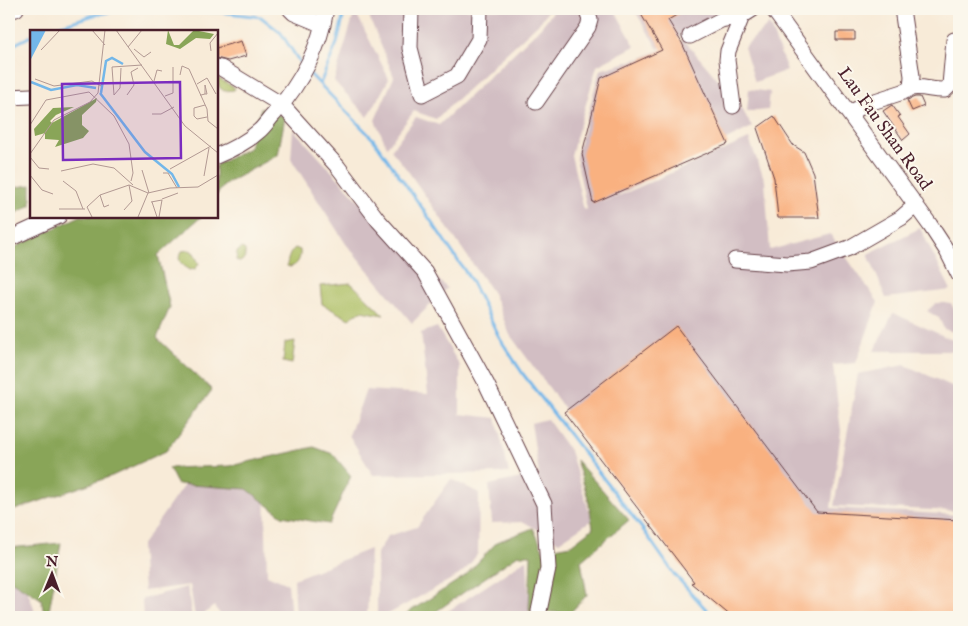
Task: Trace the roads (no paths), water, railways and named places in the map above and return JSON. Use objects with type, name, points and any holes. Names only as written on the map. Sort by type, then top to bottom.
[{"type":"street","points":[[9,10],[16,9]]},
{"type":"street","points":[[290,9],[323,26]]},
{"type":"street","points":[[218,155],[232,149],[259,131],[282,105],[311,57],[323,26],[326,9]]},
{"type":"street","points":[[411,9],[410,48],[422,94],[457,76],[479,39],[480,9]]},
{"type":"street","points":[[536,102],[588,26],[590,20],[586,9]]},
{"type":"street","name":"Lau Fau Shan Road","points":[[773,9],[942,242],[959,275]]},
{"type":"street","points":[[902,9],[912,76],[911,88]]},
{"type":"street","points":[[690,36],[721,20],[748,13]]},
{"type":"street","points":[[733,106],[726,60],[728,51],[748,13]]},
{"type":"street","points":[[849,113],[872,102],[911,88],[922,86],[945,90],[955,84],[954,40]]},
{"type":"street","points":[[218,67],[282,105],[338,167],[378,220],[424,272],[486,383],[544,504],[548,568],[539,617]]},
{"type":"street","points":[[9,98],[30,96]]},
{"type":"street","points":[[735,260],[787,264],[811,262],[849,248],[901,218],[916,205]]},
{"type":"street","points":[[9,239],[55,218]]},
{"type":"waterway","points":[[320,84],[337,43],[345,9]]},
{"type":"waterway","points":[[45,30],[94,15],[122,10],[220,12],[261,17],[281,33],[302,66]]},
{"type":"waterway","points":[[9,47],[30,36]]},
{"type":"waterway","points":[[308,72],[373,139],[471,280],[500,339],[523,374],[644,531],[674,574],[713,617]]}]
